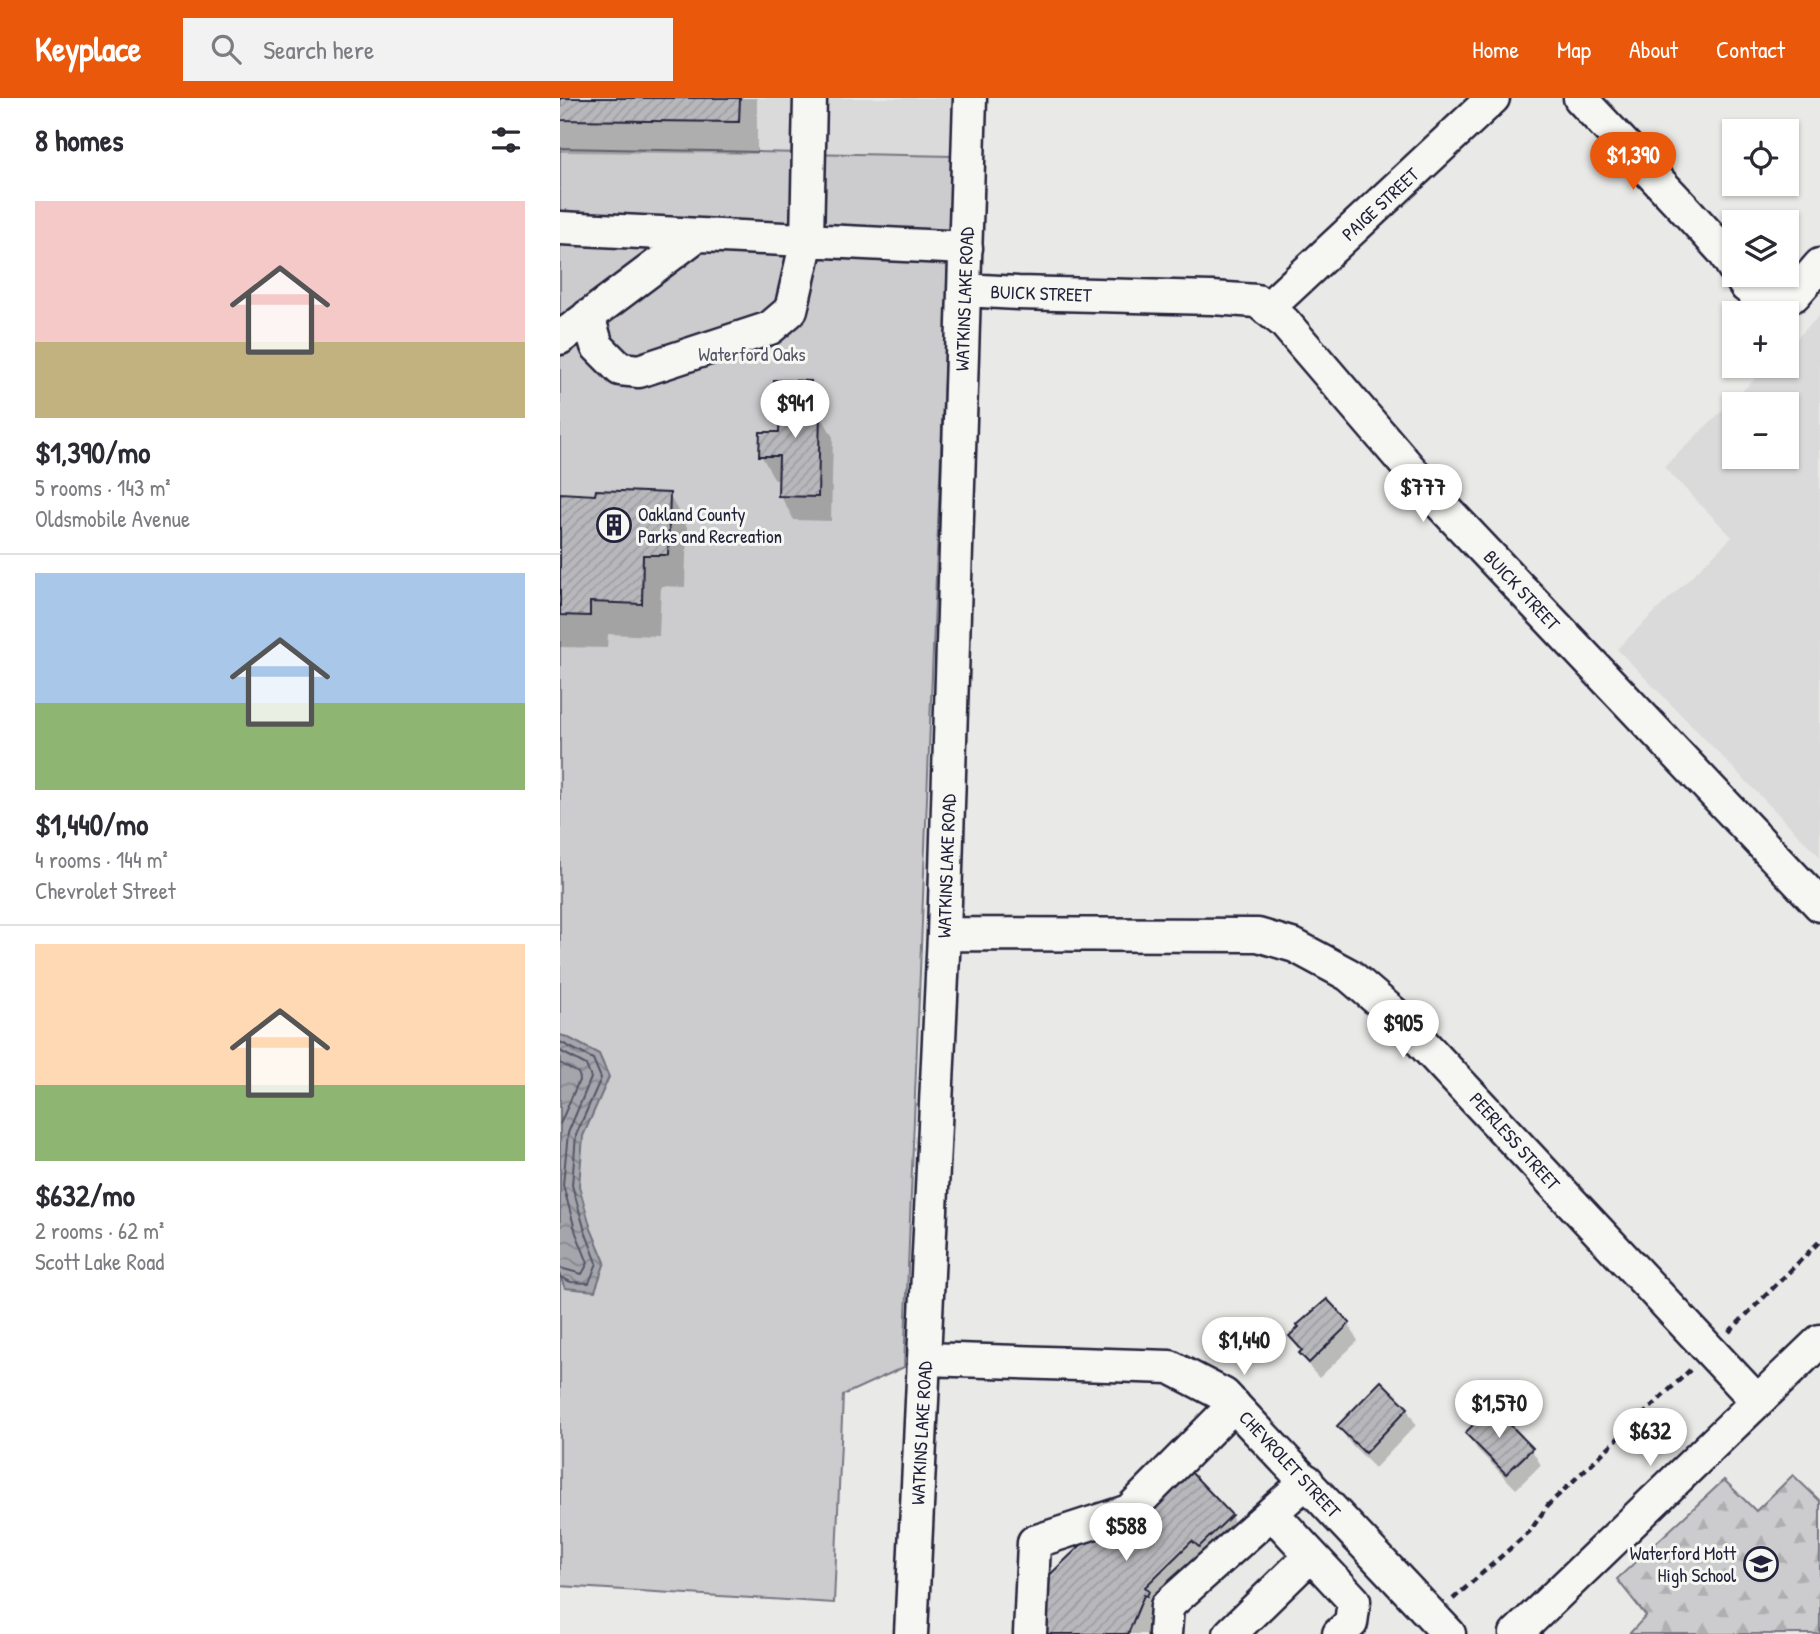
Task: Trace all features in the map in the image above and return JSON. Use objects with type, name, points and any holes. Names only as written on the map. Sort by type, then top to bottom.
[{"type":"street","points":[[588,316],[597,346],[620,369],[639,371],[770,328],[791,310],[807,240],[810,98]]},
{"type":"street","name":"WATKINS LAKE ROAD","points":[[911,1634],[944,934],[970,98]]},
{"type":"street","name":"PAIGE STREET","points":[[1267,309],[1493,98]]},
{"type":"street","points":[[1580,98],[1722,254]]},
{"type":"street","points":[[560,228],[966,247]]},
{"type":"street","points":[[560,338],[697,235]]},
{"type":"street","points":[[1747,287],[1772,306],[1794,295],[1820,265]]},
{"type":"street","name":"BUICK STREET","points":[[964,290],[1212,298],[1257,302],[1267,309],[1284,322],[1433,496],[1820,905]]},
{"type":"street","name":"PEERLESS STREET","points":[[944,934],[1258,935],[1295,946],[1349,975],[1417,1037],[1757,1401]]},
{"type":"street","points":[[1516,1634],[1820,1340]]},
{"type":"street","name":"CHEVROLET STREET","points":[[925,1359],[1170,1367],[1224,1395],[1441,1626]]},
{"type":"street","points":[[1030,1634],[1034,1542],[1129,1511],[1234,1405]]},
{"type":"street","points":[[1165,1634],[1167,1606],[1307,1481]]},
{"type":"street","points":[[1272,1513],[1354,1601],[1351,1623],[1339,1634]]},
{"type":"street","points":[[1230,1634],[1311,1555]]},
{"type":"path","points":[[1441,1626],[1530,1531],[1549,1505],[1820,1241]]},
{"type":"shaded area","points":[[560,98],[954,98],[953,156],[560,148]]},
{"type":"shaded area","points":[[1820,315],[1820,857],[1617,649],[1732,537],[1664,467],[1722,411],[1722,469],[1799,469],[1799,392],[1741,392],[1756,378],[1799,378],[1799,336]]},
{"type":"green space","name":"Waterford Oaks","points":[[560,148],[953,156],[904,1367],[843,1395],[834,1603],[560,1586]]},
{"type":"green space","name":"Waterford Mott High School","points":[[1793,1475],[1820,1501],[1820,1634],[1629,1634],[1646,1616],[1617,1579],[1724,1480],[1756,1511]]},
{"type":"water","points":[[560,1035],[599,1054],[609,1077],[583,1136],[579,1186],[591,1229],[605,1262],[595,1291],[565,1288],[560,1276]]},
{"type":"building","points":[[560,98],[740,98],[739,122],[560,120]]},
{"type":"building","points":[[774,380],[811,381],[810,410],[820,411],[818,497],[778,496],[779,456],[759,456],[760,432],[779,432],[780,410],[773,410]]},
{"type":"building","name":"Oakland County Parks and Recreation","points":[[596,490],[670,493],[668,555],[643,555],[642,604],[590,602],[590,616],[560,615],[560,493],[595,495]]},
{"type":"building","points":[[1327,1299],[1350,1323],[1309,1363],[1299,1353],[1302,1350],[1289,1336],[1299,1327],[1297,1325]]},
{"type":"building","points":[[1381,1381],[1408,1408],[1365,1453],[1337,1426]]},
{"type":"building","points":[[1492,1406],[1533,1448],[1506,1474],[1465,1433]]},
{"type":"building","points":[[1188,1469],[1232,1515],[1199,1547],[1192,1541],[1145,1587],[1149,1591],[1147,1596],[1144,1595],[1128,1634],[1037,1634],[1039,1585],[1104,1523],[1118,1537]]},
{"type":"place","name":"Oakland County Parks and Recreation","points":[[614,525]]},
{"type":"place","name":"Waterford Mott High School","points":[[1761,1564]]}]
